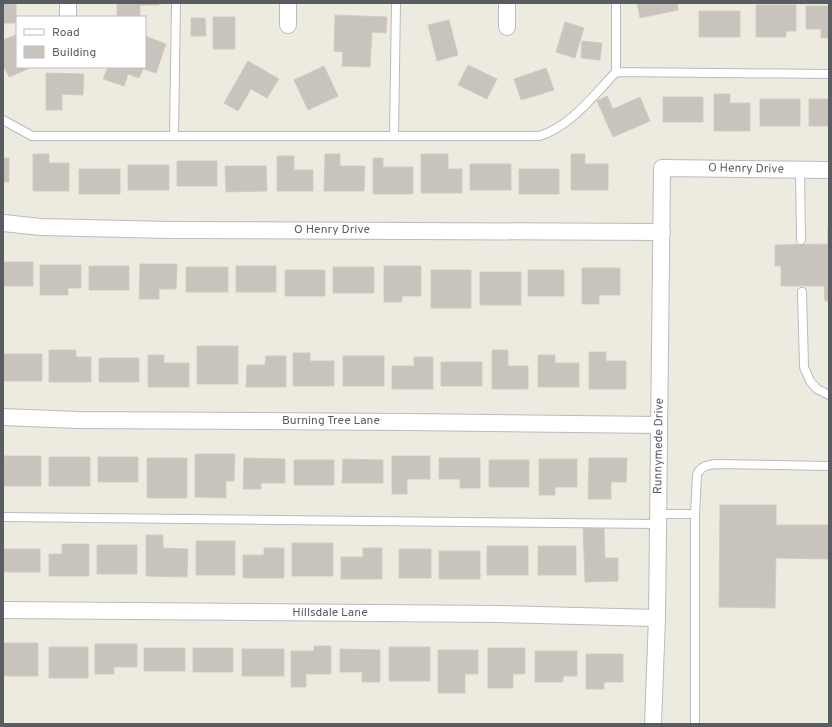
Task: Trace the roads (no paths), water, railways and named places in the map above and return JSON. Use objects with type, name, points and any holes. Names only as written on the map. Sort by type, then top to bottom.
[{"type":"street","points":[[68,3],[68,16]]},
{"type":"street","points":[[288,3],[288,25]]},
{"type":"street","points":[[507,3],[507,27]]},
{"type":"street","name":"O Henry Drive","points":[[662,168],[829,170]]},
{"type":"street","name":"Runnymede Drive","points":[[653,724],[657,618],[662,168]]},
{"type":"street","name":"O Henry Drive","points":[[3,223],[41,227],[170,230],[662,232]]},
{"type":"street","name":"Burning Tree Lane","points":[[3,417],[85,420],[659,425]]},
{"type":"street","name":"Hillsdale Lane","points":[[3,610],[98,612],[498,614],[657,618]]},
{"type":"lane","points":[[174,136],[176,3]]},
{"type":"lane","points":[[394,136],[396,3]]},
{"type":"lane","points":[[3,120],[32,136],[539,136],[547,134],[562,126],[582,108],[616,72],[616,3]]},
{"type":"lane","points":[[616,72],[829,74]]},
{"type":"lane","points":[[800,170],[802,240]]},
{"type":"lane","points":[[802,292],[804,367],[810,381],[817,389],[829,395]]},
{"type":"lane","points":[[695,724],[695,514],[697,475],[701,469],[716,464],[829,466]]},
{"type":"lane","points":[[3,517],[658,519],[695,514]]}]
